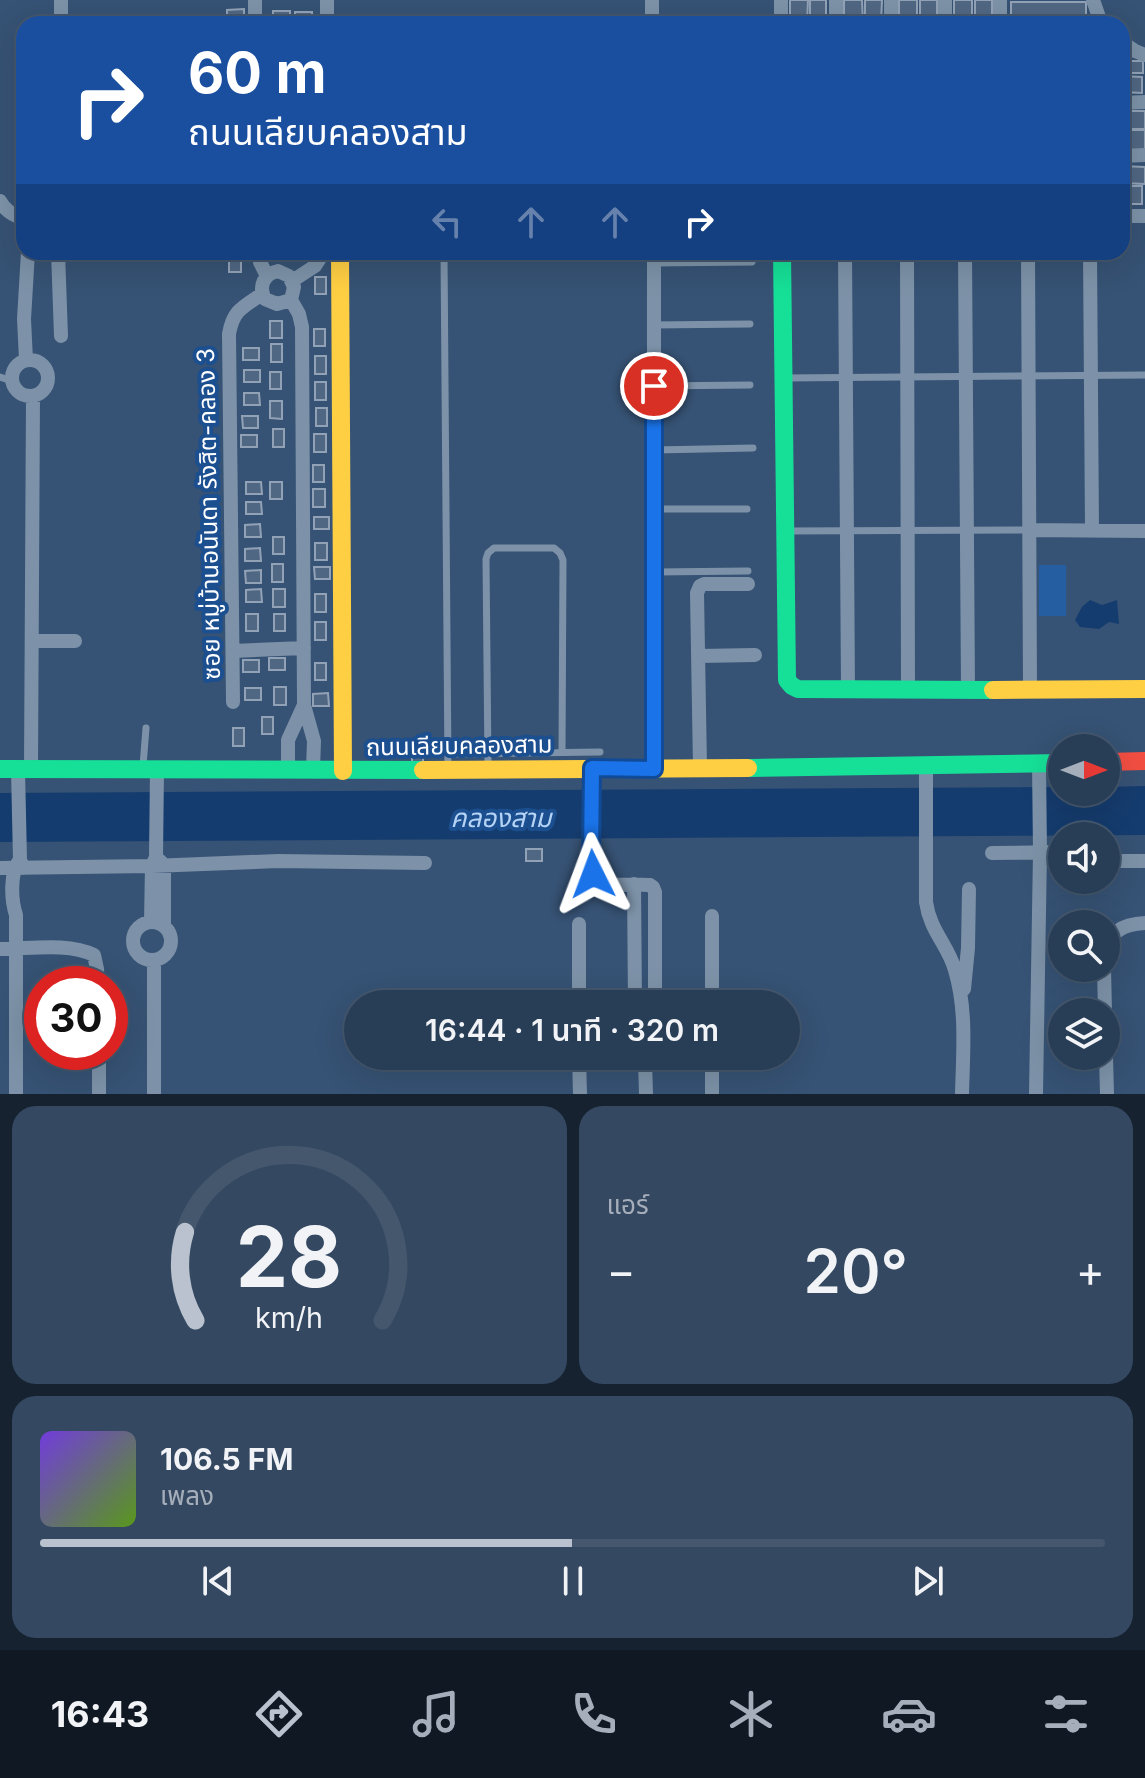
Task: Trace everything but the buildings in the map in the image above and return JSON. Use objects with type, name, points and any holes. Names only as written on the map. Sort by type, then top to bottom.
[{"type":"street","points":[[0,201],[16,215]]},
{"type":"street","points":[[26,360],[24,319],[28,260]]},
{"type":"street","points":[[58,260],[61,336]]},
{"type":"street","points":[[260,260],[267,276]]},
{"type":"street","points":[[292,281],[319,260]]},
{"type":"street","points":[[340,260],[343,771]]},
{"type":"street","points":[[654,260],[654,769]]},
{"type":"street","points":[[782,260],[787,680],[792,686],[798,689],[848,690],[1145,689]]},
{"type":"street","points":[[845,260],[848,690]]},
{"type":"street","points":[[907,260],[908,690]]},
{"type":"street","points":[[965,260],[968,689]]},
{"type":"street","points":[[1028,260],[1030,689]]},
{"type":"street","points":[[1090,260],[1092,530]]},
{"type":"street","points":[[291,300],[282,304],[271,303],[262,294],[262,283],[267,276],[278,271],[289,276],[294,287],[291,300],[302,327],[304,705],[314,741],[313,769]]},
{"type":"street","name":"ซอย หมู่บ้านอนันดา รังสิต-คลอง 3","points":[[233,702],[229,334],[236,312],[262,294]]},
{"type":"street","points":[[26,360],[38,362],[47,375],[46,386],[33,396],[17,391],[6,379],[26,360]]},
{"type":"street","points":[[16,1094],[8,949],[16,915],[22,905],[15,864],[17,773],[32,641],[33,396]]},
{"type":"street","points":[[1029,530],[1145,531]]},
{"type":"street","points":[[700,767],[697,593],[704,584],[748,577]]},
{"type":"street","points":[[32,641],[75,641]]},
{"type":"street","points":[[233,651],[304,648]]},
{"type":"street","points":[[699,656],[755,655]]},
{"type":"street","points":[[288,769],[288,740],[304,705]]},
{"type":"street","name":"ถนนเลียบคลองสาม","points":[[17,773],[343,771],[487,761],[595,769],[1048,763]]},
{"type":"street","points":[[1120,762],[1145,761]]},
{"type":"street","points":[[1036,1094],[1039,763]]},
{"type":"street","points":[[926,765],[928,918],[955,966],[963,1001]]},
{"type":"street","points":[[595,769],[593,874],[607,884],[653,887],[655,990]]},
{"type":"street","points":[[150,770],[156,790],[158,924],[171,937],[170,950],[166,955],[154,960],[141,957],[133,939],[139,927],[158,924]]},
{"type":"street","points":[[992,853],[1048,849]]},
{"type":"street","points":[[15,864],[157,860],[425,863]]},
{"type":"street","points":[[1120,861],[1145,861]]},
{"type":"street","points":[[634,884],[635,990]]},
{"type":"street","points":[[962,1094],[969,889]]},
{"type":"street","points":[[712,916],[712,990]]},
{"type":"street","points":[[1120,931],[1145,923]]},
{"type":"street","points":[[579,924],[579,990]]},
{"type":"street","points":[[8,949],[83,949],[94,955],[96,966]]},
{"type":"street","points":[[154,960],[154,1094]]},
{"type":"street","points":[[99,1070],[99,1094]]},
{"type":"street","points":[[579,1070],[580,1094]]},
{"type":"street","points":[[646,1070],[646,1094]]},
{"type":"street","points":[[712,1070],[712,1094]]},
{"type":"street","points":[[1106,1070],[1107,1094]]},
{"type":"lane","points":[[444,260],[448,762]]},
{"type":"lane","points":[[703,260],[752,262]]},
{"type":"lane","points":[[653,325],[750,324]]},
{"type":"lane","points":[[783,378],[1145,375]]},
{"type":"lane","points":[[654,386],[750,385]]},
{"type":"lane","points":[[655,450],[753,448]]},
{"type":"lane","points":[[655,509],[747,509]]},
{"type":"lane","points":[[784,531],[1029,530]]},
{"type":"lane","points":[[562,752],[563,560],[554,548],[494,548],[486,559],[487,761],[562,752],[595,769]]},
{"type":"lane","points":[[655,572],[748,577]]},
{"type":"lane","points":[[146,728],[150,770]]},
{"type":"shaded area","points":[[1039,565],[1066,565],[1066,616],[1039,616]]},
{"type":"water","points":[[1090,600],[1102,605],[1117,600],[1119,624],[1109,622],[1099,629],[1080,627],[1075,620]]},
{"type":"water","name":"คลองสาม","points":[[1145,786],[1145,835],[1120,835],[1120,822],[1048,822],[1048,836],[0,842],[0,793],[1048,787],[1048,806],[1120,806],[1120,787]]},
{"type":"traffic: fast","points":[[782,260],[787,680],[798,689],[993,690]]},
{"type":"traffic: fast","points":[[748,768],[1048,763]]},
{"type":"traffic: fast","points":[[0,769],[423,770]]},
{"type":"traffic: slow","points":[[340,260],[343,771]]},
{"type":"traffic: slow","points":[[993,690],[1145,689]]},
{"type":"traffic: slow","points":[[423,770],[748,768]]},
{"type":"traffic: jam","points":[[1120,762],[1145,761]]},
{"type":"route","points":[[593,874],[592,768],[654,769],[654,386]]}]
